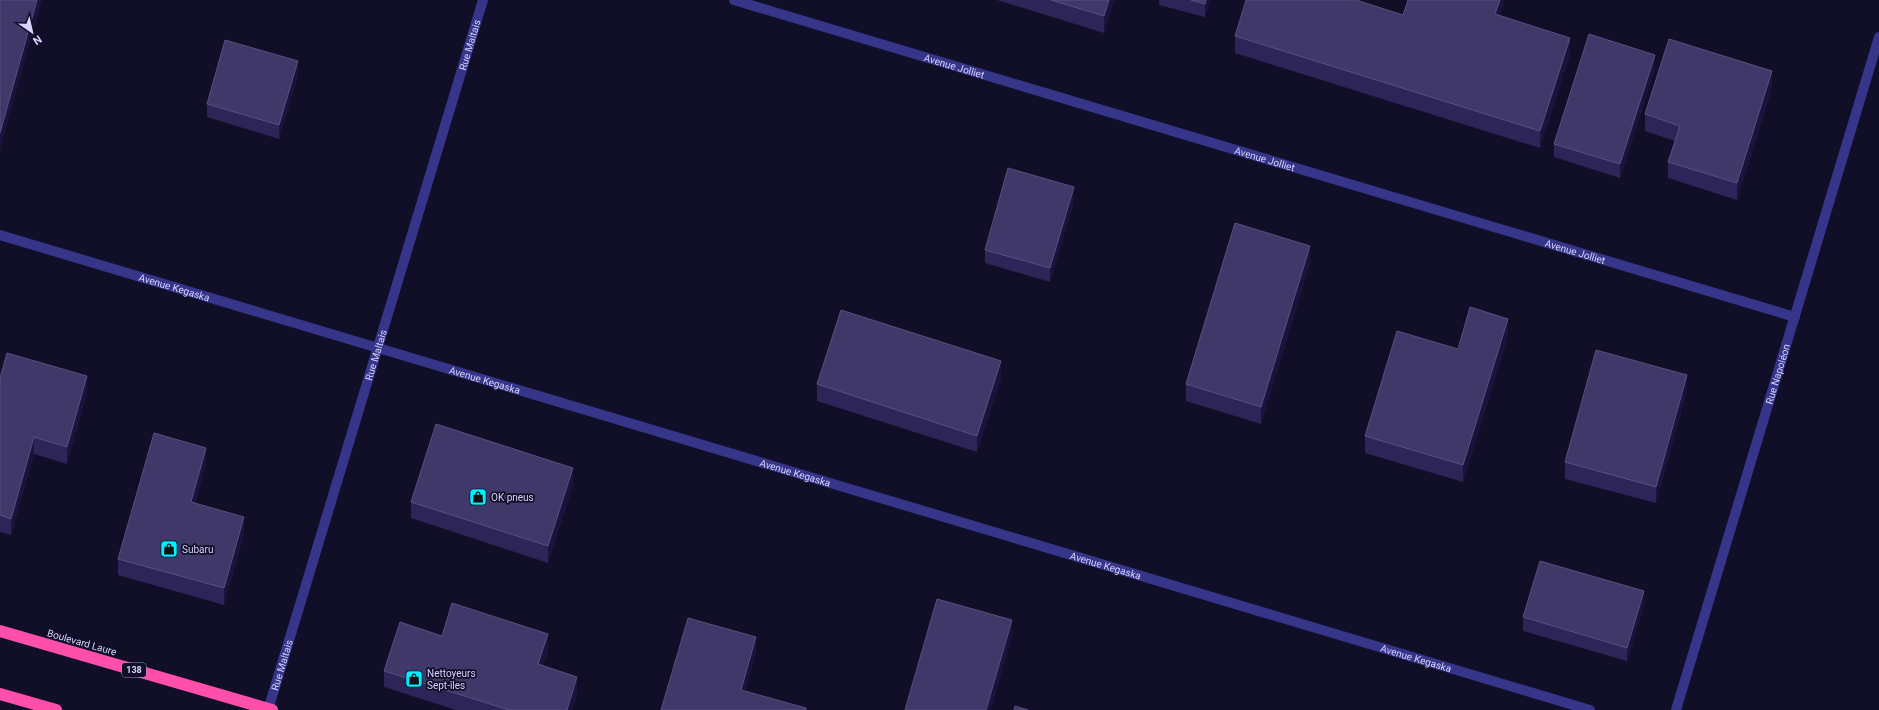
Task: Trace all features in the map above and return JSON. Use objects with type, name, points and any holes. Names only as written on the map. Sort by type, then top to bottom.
[{"type":"highway","name":"Boulevard Laure","points":[[0,631],[269,710]]},
{"type":"highway","points":[[0,694],[56,710]]},
{"type":"street","name":"Rue Maltais","points":[[269,710],[483,0]]},
{"type":"street","name":"Avenue Jolliet","points":[[734,0],[1795,317]]},
{"type":"street","name":"Rue Napoléon","points":[[1676,710],[1879,37]]},
{"type":"street","name":"Avenue Kegaska","points":[[0,235],[1590,710]]},
{"type":"building","points":[[0,0],[37,0],[0,133]]},
{"type":"building","points":[[1051,0],[1109,0],[1104,16]]},
{"type":"building","points":[[1191,0],[1206,0],[1205,4]]},
{"type":"building","points":[[1246,0],[1356,0],[1403,15],[1408,0],[1500,0],[1495,14],[1570,38],[1540,131],[1235,36]]},
{"type":"building","points":[[1589,34],[1655,55],[1620,164],[1554,144]]},
{"type":"building","points":[[1669,39],[1772,71],[1737,183],[1668,162],[1680,126],[1645,114]]},
{"type":"building","points":[[225,40],[298,61],[279,125],[207,104]]},
{"type":"building","points":[[1008,168],[1074,187],[1050,268],[985,250]]},
{"type":"building","points":[[1235,223],[1310,246],[1261,407],[1186,384]]},
{"type":"building","points":[[1470,307],[1508,319],[1463,465],[1365,436],[1397,331],[1458,349]]},
{"type":"building","points":[[841,310],[1001,361],[977,436],[817,384]]},
{"type":"building","points":[[1596,350],[1687,375],[1656,487],[1565,462]]},
{"type":"building","points":[[7,353],[87,376],[67,447],[34,437],[11,519],[0,515],[0,378]]},
{"type":"building","points":[[436,424],[573,468],[548,546],[411,502]]},
{"type":"building","points":[[154,433],[206,448],[191,502],[244,517],[224,588],[118,559]]},
{"type":"building","points":[[1540,561],[1644,591],[1627,648],[1523,617]]},
{"type":"building","points":[[937,599],[1012,620],[986,710],[905,710]]},
{"type":"building","points":[[452,603],[548,634],[538,664],[577,677],[567,710],[509,710],[384,671],[400,622],[442,636]]},
{"type":"building","points":[[688,618],[756,637],[741,690],[806,708],[806,710],[661,710]]},
{"type":"building","points":[[1015,706],[1028,710],[1014,710]]},
{"type":"place","name":"OK pneus","points":[[478,497]]},
{"type":"place","name":"Subaru","points":[[169,549]]},
{"type":"place","name":"Nettoyeurs Sept-îles","points":[[414,679]]}]
